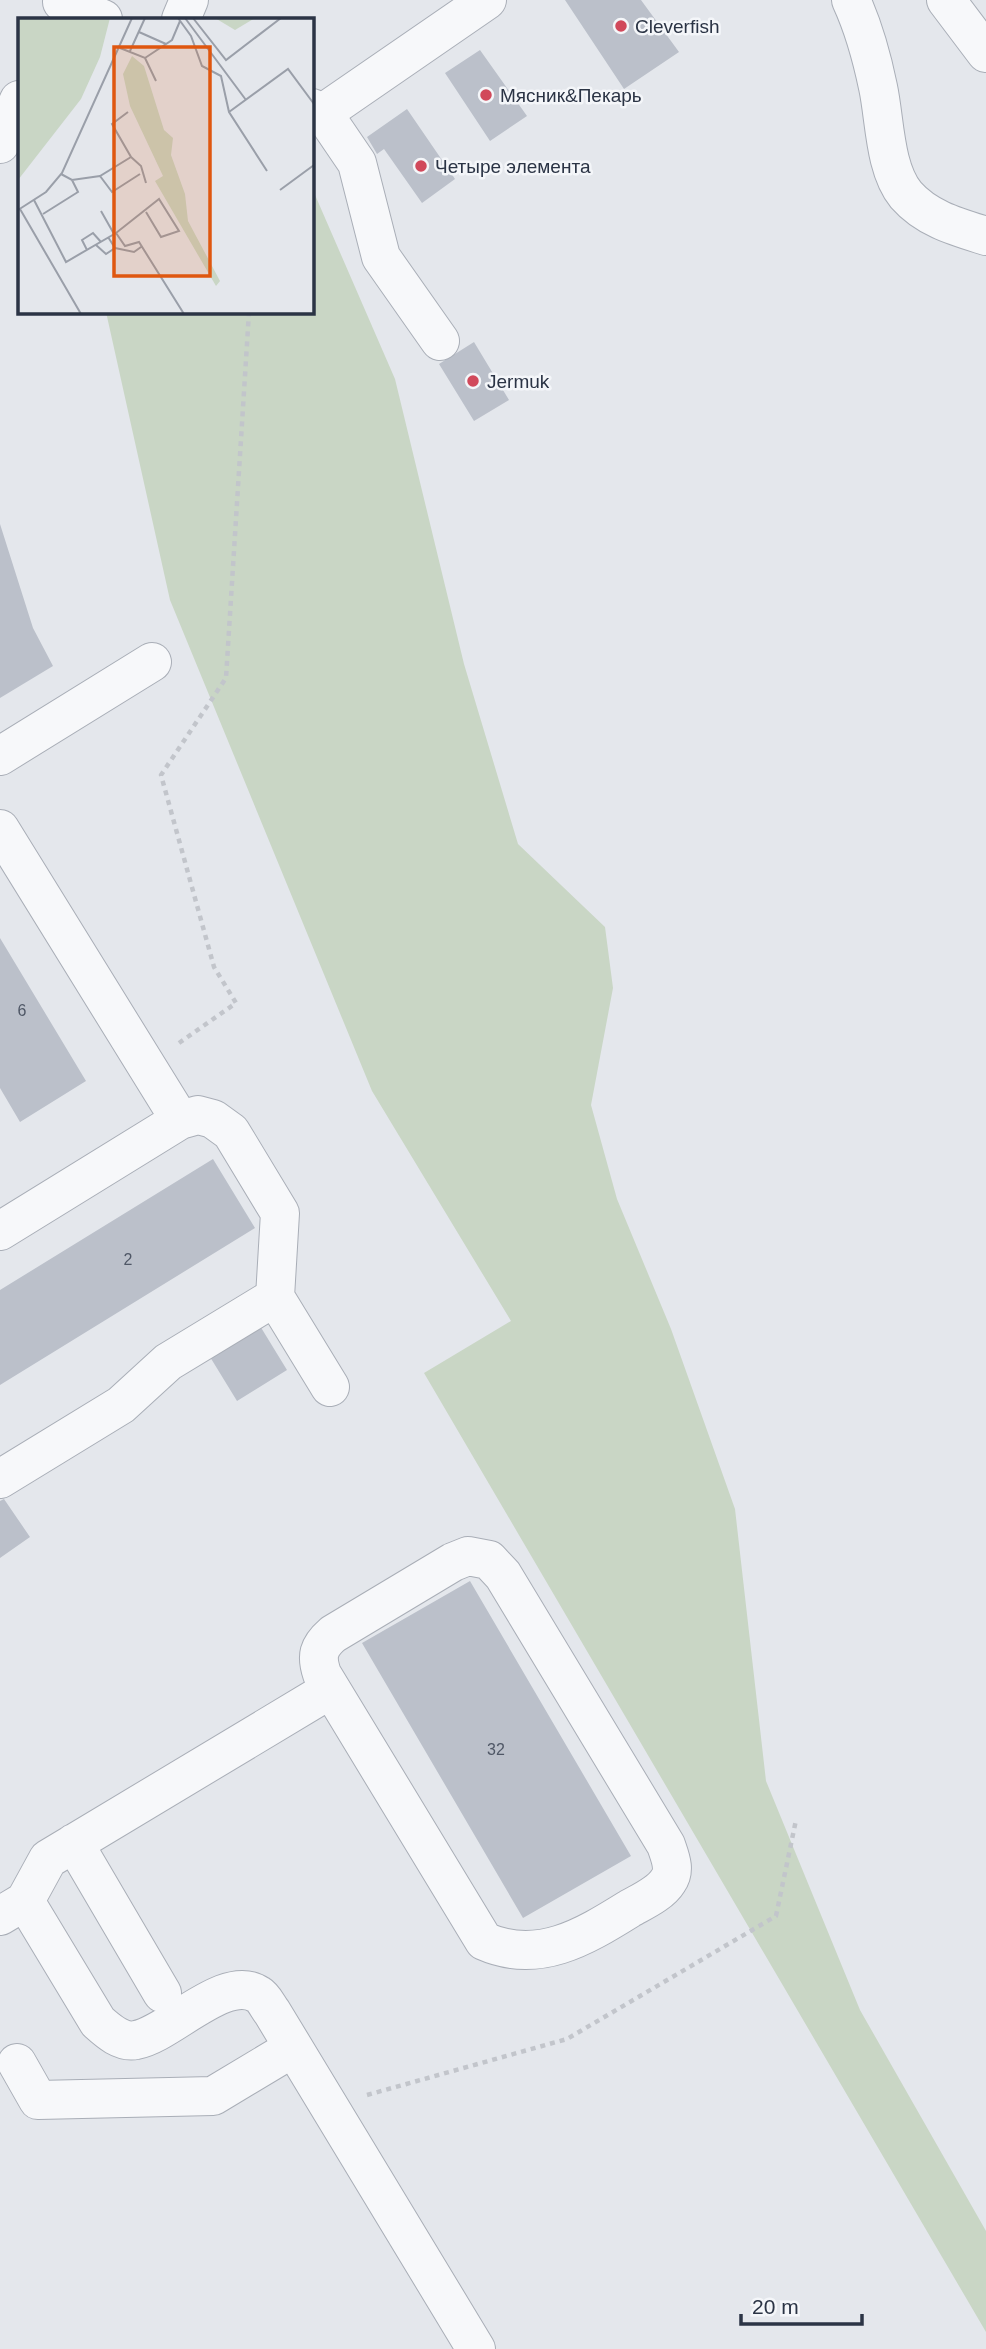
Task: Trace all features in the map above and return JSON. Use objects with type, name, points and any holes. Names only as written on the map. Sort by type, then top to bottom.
[{"type":"street","points":[[181,18],[189,0]]},
{"type":"street","points":[[440,341],[382,257],[357,163],[317,111],[487,0]]},
{"type":"street","points":[[851,0],[858,14],[878,86],[889,160],[906,194],[939,220],[986,236]]},
{"type":"street","points":[[946,0],[986,53]]},
{"type":"street","points":[[60,7],[99,18]]},
{"type":"street","points":[[0,144],[18,102]]},
{"type":"street","points":[[0,756],[152,662]]},
{"type":"street","points":[[0,829],[180,1120]]},
{"type":"street","points":[[0,1231],[180,1120],[198,1115],[213,1119],[230,1132],[280,1213],[275,1297],[330,1387]]},
{"type":"street","points":[[0,1479],[121,1405],[168,1362],[275,1297]]},
{"type":"street","points":[[468,1556],[489,1560],[503,1575],[666,1846],[672,1864],[669,1881],[651,1896],[565,1945],[540,1949],[501,1949],[484,1941],[331,1689],[317,1660],[321,1645],[333,1634],[453,1562],[468,1556]]},
{"type":"street","points":[[331,1689],[48,1859],[8,1907],[98,2022],[112,2035],[134,2041],[156,2033],[219,1995],[238,1989],[258,1994],[272,2012],[476,2349]]},
{"type":"street","points":[[74,1843],[162,1993]]},
{"type":"street","points":[[6,2057],[38,2100],[213,2096],[293,2048]]},
{"type":"path","points":[[146,1065],[236,1003],[214,967],[161,775],[226,678],[249,313]]},
{"type":"path","points":[[329,2106],[568,2039],[776,1916],[796,1821]]},
{"type":"green space","points":[[313,190],[395,379],[464,664],[518,844],[605,927],[613,988],[591,1105],[617,1199],[671,1329],[735,1509],[766,1781],[860,2010],[986,2231],[986,2332],[424,1373],[511,1321],[372,1091],[170,600],[106,313],[313,313]]},
{"type":"building","name":"Cleverfish","points":[[565,0],[641,0],[679,52],[624,89]]},
{"type":"building","name":"Мясник&Пекарь","points":[[480,50],[527,116],[490,141],[445,73]]},
{"type":"building","name":"Четыре элемента","points":[[407,109],[455,179],[422,203],[384,149],[377,154],[367,137]]},
{"type":"building","points":[[474,342],[509,400],[474,421],[439,364]]},
{"type":"building","points":[[0,524],[33,628],[53,666],[0,698]]},
{"type":"building","points":[[0,938],[86,1081],[20,1122],[0,1088]]},
{"type":"building","points":[[213,1159],[255,1228],[0,1385],[0,1290]]},
{"type":"building","points":[[257,1321],[287,1370],[237,1401],[207,1352]]},
{"type":"building","points":[[4,1499],[30,1537],[0,1558],[0,1501]]},
{"type":"building","points":[[470,1581],[631,1856],[523,1918],[362,1643]]},
{"type":"place","name":"Cleverfish","points":[[621,26]]},
{"type":"place","name":"Мясник&Пекарь","points":[[486,95]]},
{"type":"place","name":"Четыре элемента","points":[[421,166]]},
{"type":"place","name":"Jermuk","points":[[473,381]]}]
